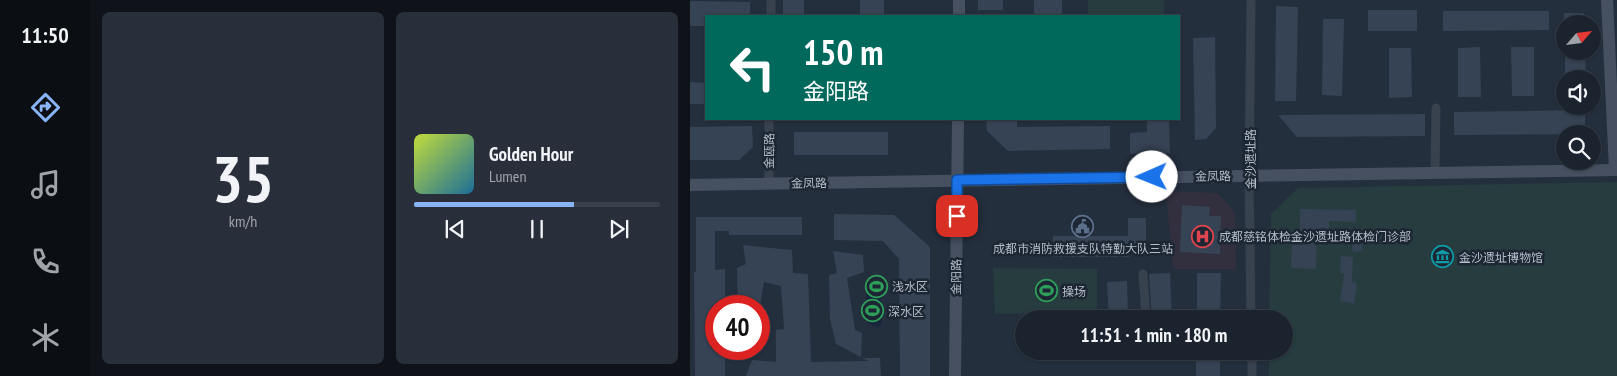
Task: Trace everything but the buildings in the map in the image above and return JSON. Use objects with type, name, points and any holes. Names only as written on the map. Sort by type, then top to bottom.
[{"type":"street","points":[[771,0],[771,15]]},
{"type":"street","points":[[959,0],[959,15]]},
{"type":"street","name":"金沙遗址路","points":[[1251,0],[1249,176],[1251,310]]},
{"type":"street","points":[[1606,0],[1616,170]]},
{"type":"street","points":[[1435,173],[1436,108]]},
{"type":"street","name":"金瓯路","points":[[769,184],[770,120]]},
{"type":"street","name":"金阳路","points":[[955,376],[958,120]]},
{"type":"street","name":"金凤路","points":[[690,185],[1616,170]]},
{"type":"street","points":[[1143,274],[1146,310]]},
{"type":"street","points":[[1252,360],[1252,376]]},
{"type":"shaded area","name":"成都慈铭体检金沙遗址路体检门诊部","points":[[1166,191],[1217,193],[1235,212],[1236,269],[1173,269]]},
{"type":"green space","points":[[1088,0],[1164,0],[1164,15],[1088,15]]},
{"type":"green space","name":"金沙遗址博物馆","points":[[1617,182],[1617,376],[1269,376],[1269,360],[1293,360],[1293,310],[1269,310],[1271,214],[1298,188]]},
{"type":"green space","name":"操场","points":[[993,268],[1097,269],[1097,310],[1015,310],[1015,314],[995,314]]},
{"type":"water","points":[[871,291],[877,295],[883,295],[878,307],[882,317],[882,324],[878,327],[869,323],[866,315],[867,295]]},
{"type":"place","name":"成都市消防救援支队特勤大队三站","points":[[1083,227]]},
{"type":"place","name":"成都慈铭体检金沙遗址路体检门诊部","points":[[1203,236]]},
{"type":"place","name":"金沙遗址博物馆","points":[[1443,257]]},
{"type":"place","name":"浅水区","points":[[876,286]]},
{"type":"place","name":"操场","points":[[1046,291]]},
{"type":"place","name":"深水区","points":[[872,311]]},
{"type":"route","points":[[957,216],[957,180],[1152,177]]}]
